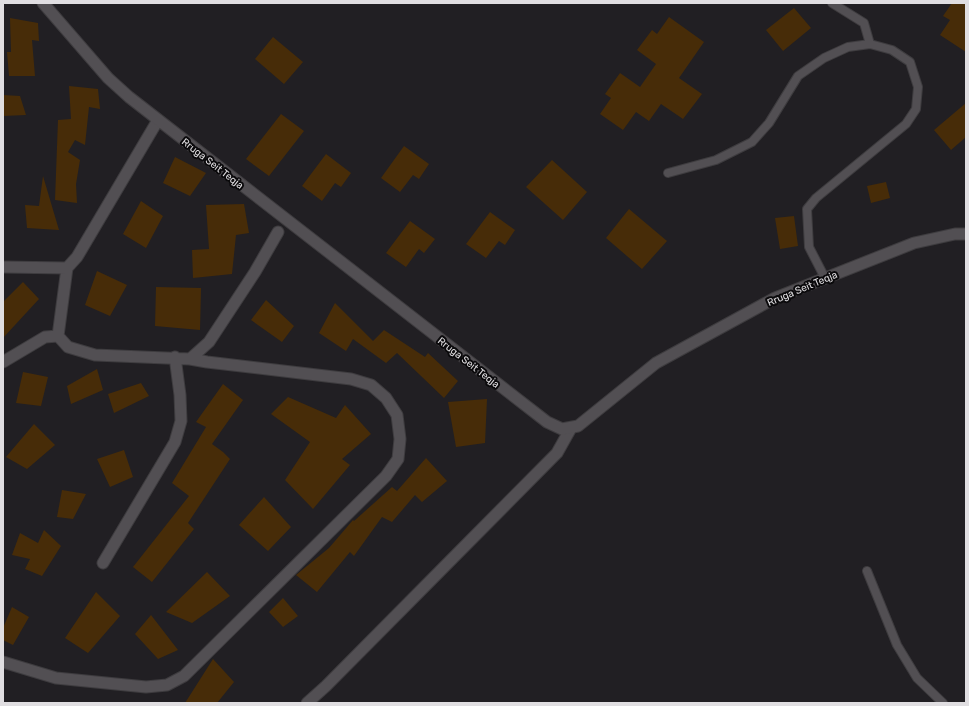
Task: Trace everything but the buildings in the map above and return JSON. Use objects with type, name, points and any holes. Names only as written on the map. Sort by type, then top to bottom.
[{"type":"street","name":"Rruga Seit Teqja","points":[[43,3],[108,78],[158,120],[547,422],[562,429],[571,428],[585,421],[656,363],[775,298],[914,243],[960,234]]},
{"type":"street","points":[[3,662],[56,678],[146,687],[166,685],[184,676],[386,476],[398,459],[400,439],[397,415],[386,398],[371,385],[351,379],[190,359],[95,355],[68,347],[58,336],[67,268],[78,256],[158,120]]},
{"type":"street","points":[[190,359],[209,342],[255,272],[278,232]]},
{"type":"street","points":[[3,267],[67,268]]},
{"type":"street","points":[[3,362],[46,337],[58,336]]},
{"type":"street","points":[[102,563],[175,442],[181,421],[180,395],[175,358]]},
{"type":"street","points":[[307,703],[557,453],[571,428]]},
{"type":"lane","points":[[832,3],[864,23],[870,44]]},
{"type":"lane","points":[[668,173],[716,160],[752,142],[769,123],[798,76],[824,58],[848,47],[870,44],[892,50],[910,62],[918,87],[916,109],[906,124],[816,198],[807,209],[809,247],[825,278]]},
{"type":"lane","points":[[867,571],[897,645],[917,678],[943,703]]}]
